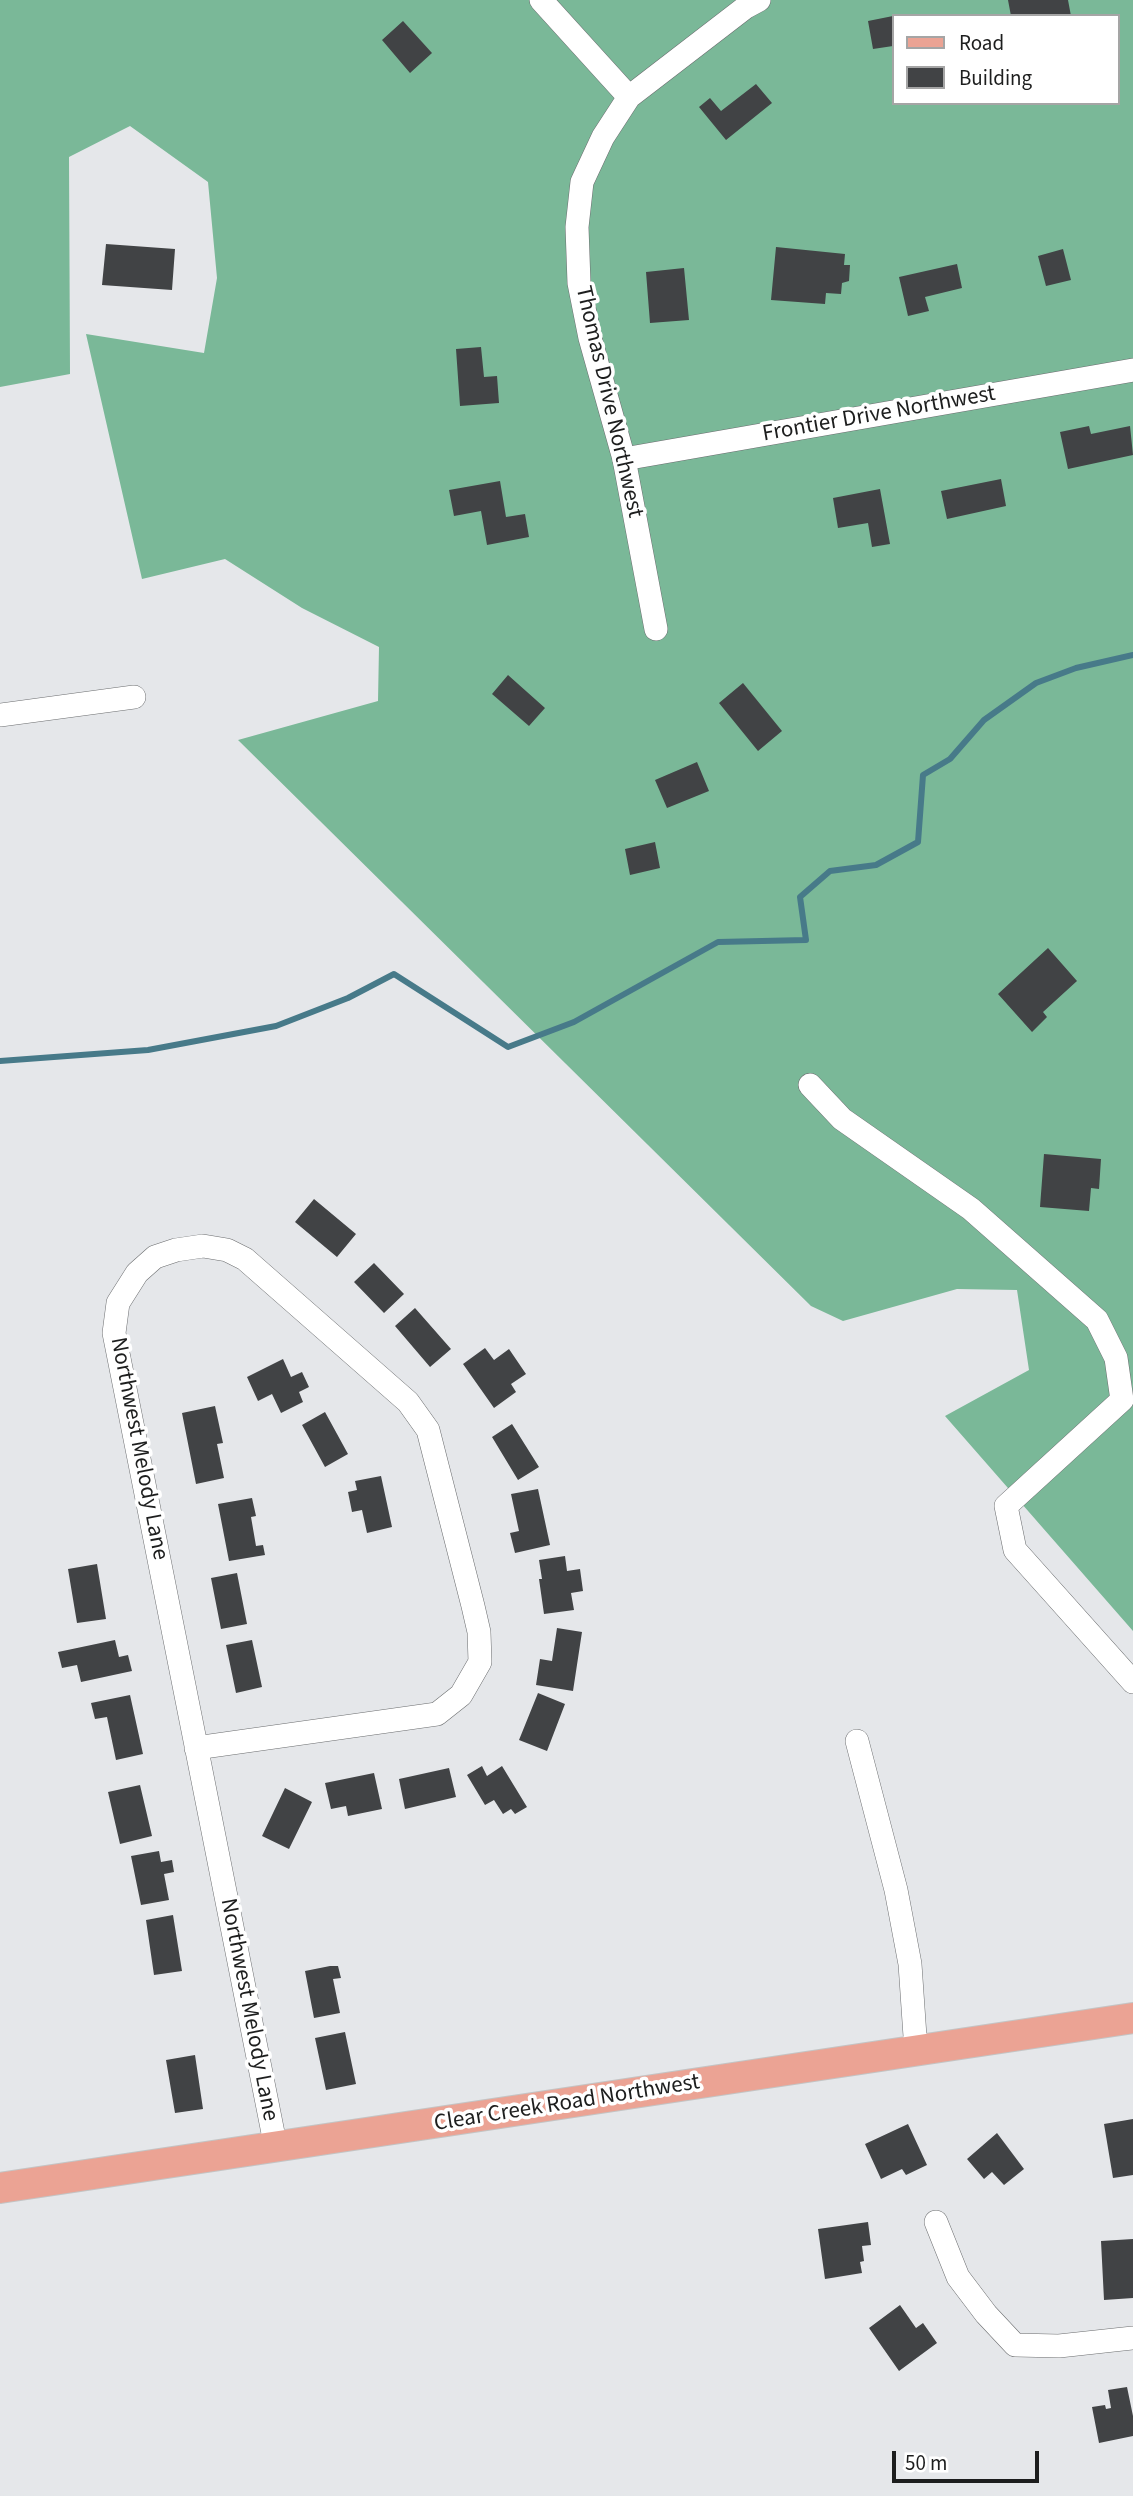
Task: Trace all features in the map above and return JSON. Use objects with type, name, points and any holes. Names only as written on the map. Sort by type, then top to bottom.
[{"type":"main road","name":"Clear Creek Road Northwest","points":[[0,2188],[1133,2018]]},
{"type":"street","points":[[541,0],[629,97]]},
{"type":"street","name":"Thomas Drive Northwest","points":[[656,629],[624,459],[579,283],[577,227],[582,182],[603,137],[629,97],[746,7],[759,0]]},
{"type":"street","name":"Frontier Drive Northwest","points":[[624,459],[1133,370]]},
{"type":"street","points":[[0,715],[134,697]]},
{"type":"street","points":[[810,1086],[842,1119],[971,1209],[1097,1320],[1116,1357],[1122,1400],[1006,1506],[1015,1550],[1133,1682]]},
{"type":"street","name":"Northwest Melody Lane","points":[[197,1748],[438,1714],[461,1695],[480,1662],[473,1606],[428,1430],[408,1402],[245,1259],[227,1250],[203,1246],[176,1250],[155,1257],[137,1273],[118,1303],[114,1333],[276,2148]]},
{"type":"street","points":[[857,1741],[896,1890],[910,1964],[916,2051]]},
{"type":"street","points":[[936,2222],[958,2277],[986,2315],[1015,2345],[1059,2346],[1133,2338]]},
{"type":"green space","points":[[0,0],[1133,0],[1133,1631],[945,1416],[1029,1370],[1017,1290],[957,1289],[843,1321],[811,1306],[238,740],[378,701],[379,647],[302,608],[225,559],[142,579],[86,334],[204,353],[217,278],[208,182],[130,126],[69,157],[70,374],[0,387]]},
{"type":"building","points":[[1008,0],[1068,0],[1071,14],[1011,14]]},
{"type":"building","points":[[892,16],[892,46],[873,49],[868,21]]},
{"type":"building","points":[[403,21],[432,53],[410,73],[382,40]]},
{"type":"building","points":[[756,84],[772,103],[726,140],[699,107],[710,98],[721,111]]},
{"type":"building","points":[[106,244],[175,249],[172,290],[102,285]]},
{"type":"building","points":[[776,247],[845,254],[844,265],[850,265],[849,281],[842,283],[841,294],[826,293],[825,304],[771,300]]},
{"type":"building","points":[[1063,249],[1071,280],[1046,286],[1038,256]]},
{"type":"building","points":[[957,264],[962,288],[925,297],[929,311],[908,316],[899,277]]},
{"type":"building","points":[[684,268],[689,320],[650,323],[646,272]]},
{"type":"building","points":[[481,347],[484,377],[497,376],[499,403],[460,406],[456,349]]},
{"type":"building","points":[[1089,426],[1091,434],[1130,426],[1133,455],[1068,469],[1060,432]]},
{"type":"building","points":[[1001,479],[1006,506],[947,519],[941,491]]},
{"type":"building","points":[[500,481],[506,517],[525,514],[529,537],[487,545],[481,511],[454,516],[449,490]]},
{"type":"building","points":[[880,489],[890,544],[872,547],[868,523],[838,528],[833,498]]},
{"type":"building","points":[[508,675],[545,708],[529,726],[492,694]]},
{"type":"building","points":[[743,683],[782,731],[758,751],[719,703]]},
{"type":"building","points":[[697,762],[709,791],[667,808],[655,780]]},
{"type":"building","points":[[655,842],[660,868],[630,875],[625,849]]},
{"type":"building","points":[[1048,948],[1077,981],[1043,1012],[1047,1017],[1032,1032],[998,994]]},
{"type":"building","points":[[1044,1154],[1101,1159],[1099,1189],[1091,1188],[1089,1211],[1040,1207]]},
{"type":"building","points":[[314,1199],[356,1234],[337,1257],[295,1222]]},
{"type":"building","points":[[374,1263],[404,1294],[384,1313],[354,1282]]},
{"type":"building","points":[[415,1308],[451,1349],[430,1367],[395,1326]]},
{"type":"building","points":[[485,1348],[494,1360],[509,1349],[526,1374],[511,1384],[516,1392],[494,1408],[463,1364]]},
{"type":"building","points":[[283,1359],[291,1377],[302,1372],[309,1387],[299,1392],[303,1402],[281,1413],[272,1394],[258,1401],[247,1377]]},
{"type":"building","points":[[215,1406],[223,1443],[217,1444],[224,1478],[196,1484],[182,1413]]},
{"type":"building","points":[[325,1412],[348,1454],[325,1467],[302,1425]]},
{"type":"building","points":[[512,1424],[539,1467],[518,1480],[492,1437]]},
{"type":"building","points":[[381,1476],[392,1527],[367,1533],[362,1510],[352,1512],[348,1492],[357,1490],[355,1481]]},
{"type":"building","points":[[538,1489],[550,1545],[515,1553],[510,1533],[519,1531],[511,1494]]},
{"type":"building","points":[[252,1498],[256,1516],[251,1517],[256,1546],[263,1545],[265,1555],[229,1561],[218,1504]]},
{"type":"building","points":[[565,1556],[567,1571],[580,1569],[583,1591],[571,1593],[574,1610],[544,1614],[539,1560]]},
{"type":"building","points":[[97,1564],[106,1619],[77,1623],[68,1569]]},
{"type":"building","points":[[237,1573],[247,1624],[221,1629],[211,1578]]},
{"type":"building","points":[[557,1628],[582,1632],[573,1691],[536,1685],[540,1659],[552,1661]]},
{"type":"building","points":[[115,1640],[119,1657],[128,1655],[132,1671],[81,1682],[77,1665],[62,1668],[58,1652]]},
{"type":"building","points":[[252,1640],[262,1687],[236,1693],[226,1645]]},
{"type":"building","points":[[538,1693],[565,1704],[547,1751],[519,1740]]},
{"type":"building","points":[[130,1695],[143,1754],[116,1760],[107,1717],[95,1719],[91,1703]]},
{"type":"building","points":[[482,1766],[487,1776],[502,1766],[527,1807],[515,1814],[511,1809],[503,1814],[494,1800],[485,1805],[467,1775]]},
{"type":"building","points":[[449,1768],[456,1797],[405,1809],[399,1779]]},
{"type":"building","points":[[374,1773],[382,1809],[348,1816],[346,1806],[331,1809],[325,1783]]},
{"type":"building","points":[[140,1785],[152,1836],[120,1844],[108,1792]]},
{"type":"building","points":[[285,1788],[312,1802],[289,1849],[262,1836]]},
{"type":"building","points":[[159,1851],[161,1862],[172,1860],[174,1872],[164,1874],[169,1900],[141,1905],[131,1856]]},
{"type":"building","points":[[173,1915],[182,1971],[154,1975],[146,1920]]},
{"type":"building","points":[[338,1966],[341,1978],[333,1979],[340,2013],[314,2018],[305,1971]]},
{"type":"building","points":[[345,2032],[356,2084],[326,2090],[315,2038]]},
{"type":"building","points":[[195,2055],[203,2109],[175,2113],[166,2060]]},
{"type":"building","points":[[1133,2119],[1133,2175],[1113,2178],[1104,2124]]},
{"type":"building","points":[[908,2124],[927,2165],[906,2175],[902,2169],[881,2179],[865,2144]]},
{"type":"building","points":[[997,2133],[1024,2169],[1004,2185],[992,2172],[984,2179],[967,2159]]},
{"type":"building","points":[[868,2222],[871,2245],[862,2246],[862,2273],[825,2279],[818,2229]]},
{"type":"building","points":[[1133,2239],[1133,2298],[1104,2300],[1101,2241]]},
{"type":"building","points":[[900,2305],[916,2328],[923,2323],[937,2343],[899,2371],[869,2328]]},
{"type":"building","points":[[1127,2387],[1133,2416],[1133,2436],[1099,2443],[1092,2407],[1105,2405],[1106,2409],[1111,2408],[1108,2390]]},
{"type":"waterway","points":[[0,1061],[148,1050],[276,1026],[348,998],[394,974],[508,1047],[574,1022],[718,942],[806,940],[800,897],[830,871],[876,865],[918,842],[923,775],[950,759],[984,720],[1036,683],[1076,668],[1133,655]]}]
